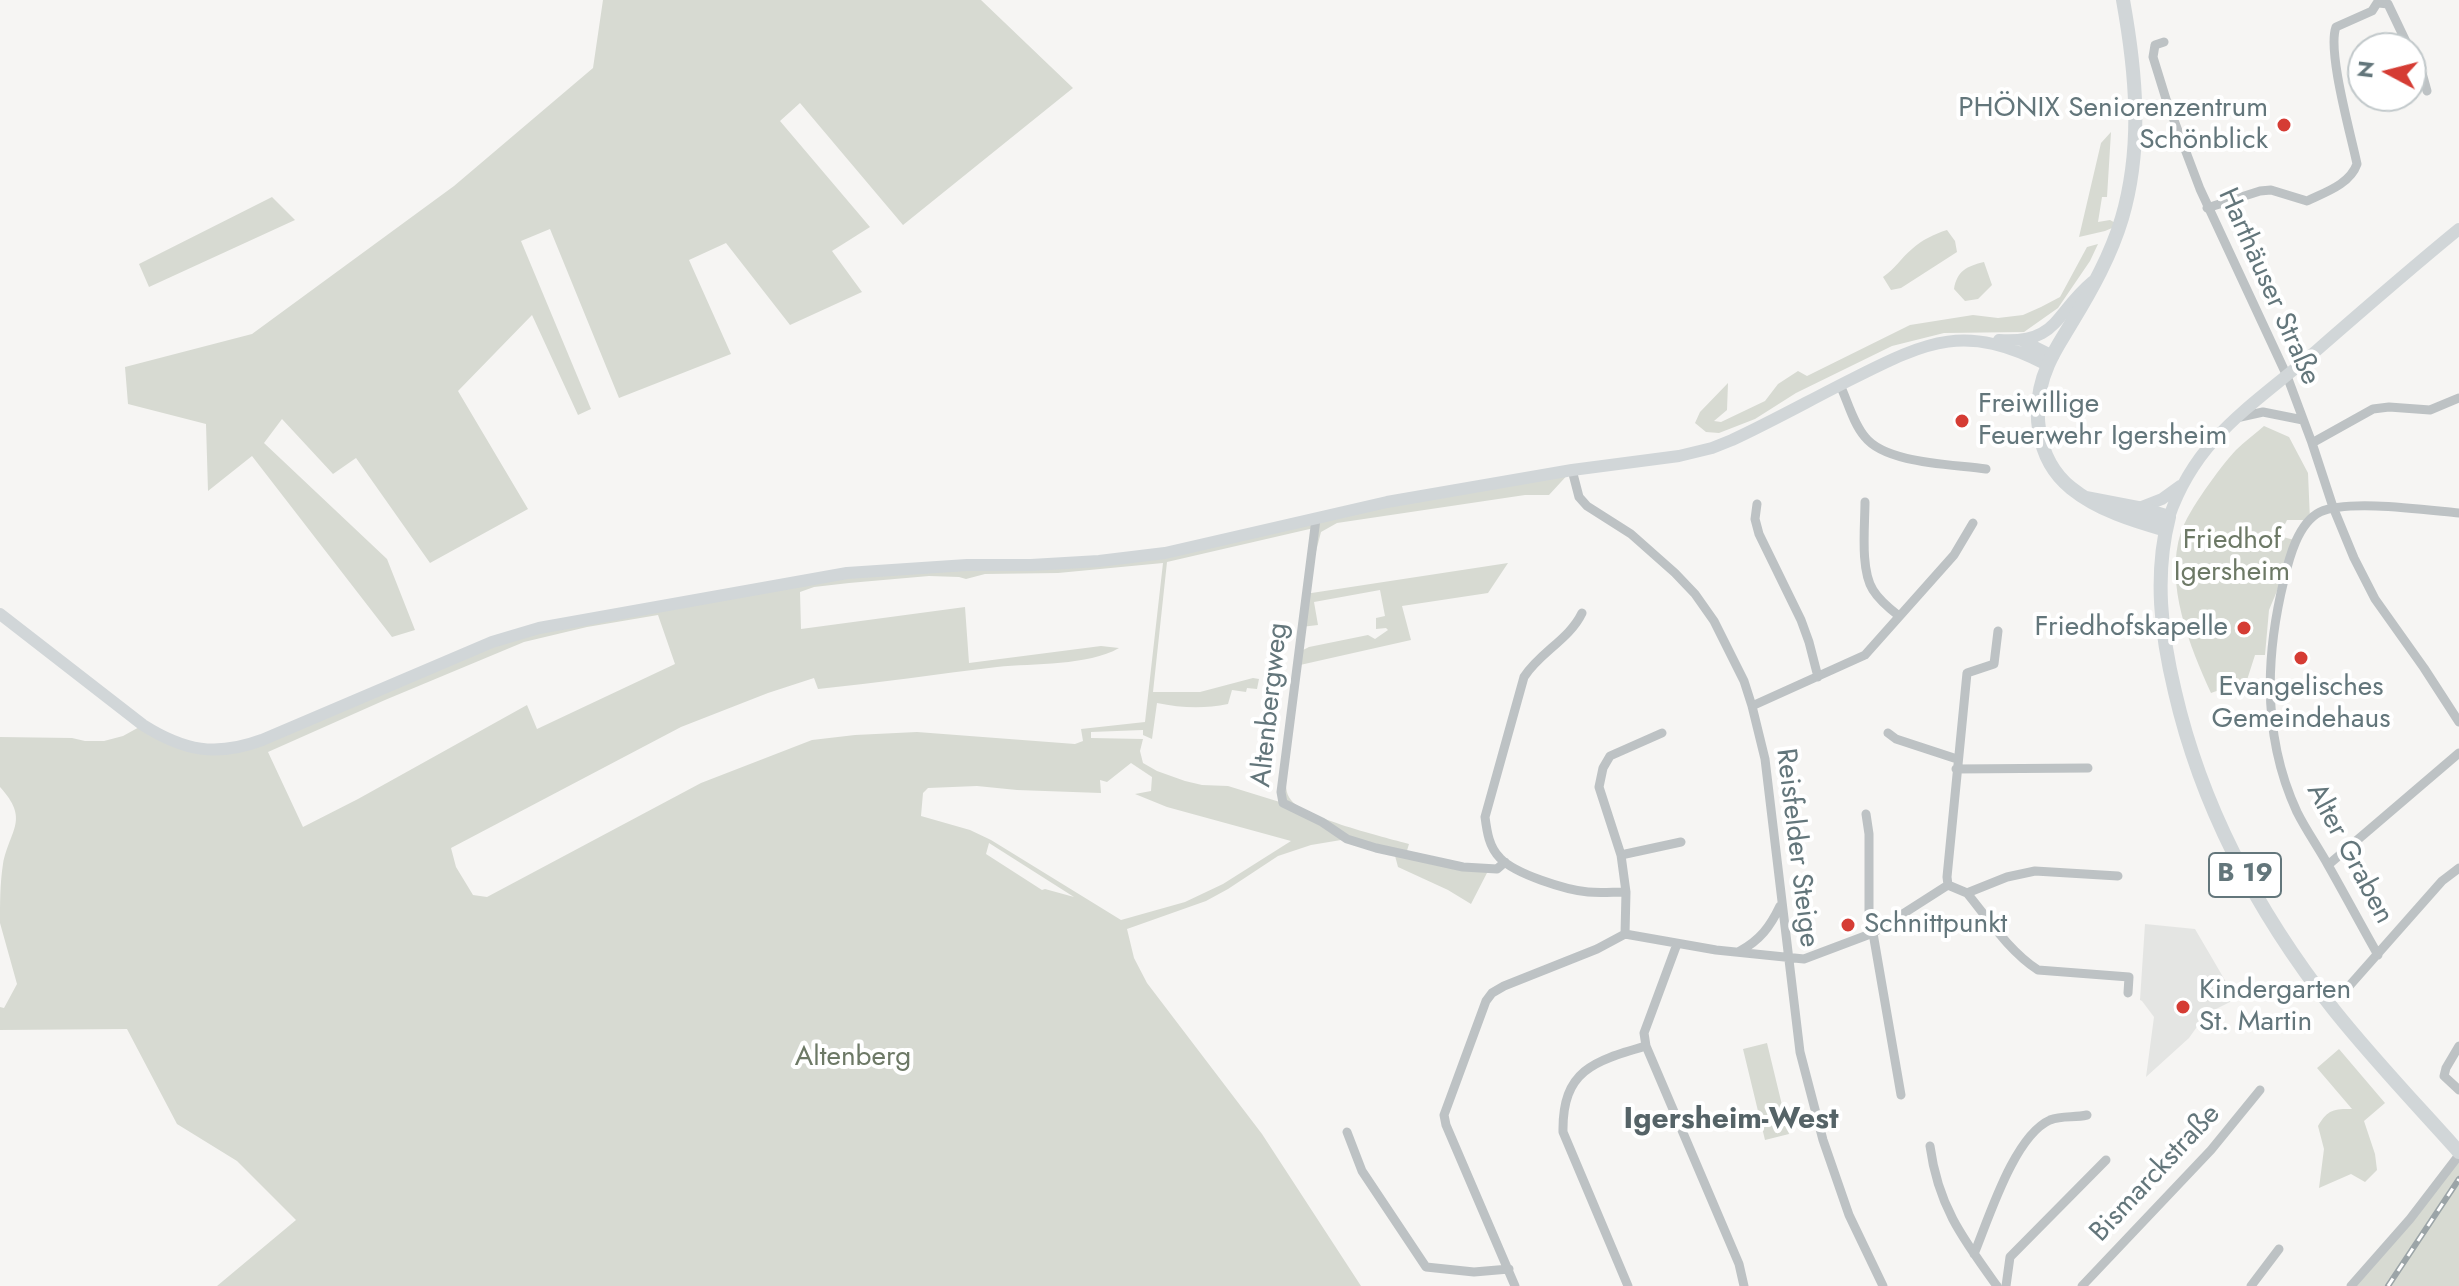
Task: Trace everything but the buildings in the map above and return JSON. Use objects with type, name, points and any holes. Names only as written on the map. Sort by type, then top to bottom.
[{"type":"main road","points":[[2123,0],[2133,54],[2136,121],[2123,216],[2107,259],[2050,361],[2038,405],[2038,428],[2045,452],[2069,487],[2111,511],[2168,524]]},
{"type":"main road","points":[[2087,498],[2139,508],[2168,524]]},
{"type":"main road","name":"B 19","points":[[2168,524],[2162,551],[2161,610],[2165,645],[2189,746],[2213,809],[2251,886],[2322,993],[2459,1153]]},
{"type":"street","points":[[2207,208],[2271,190],[2307,201],[2342,184],[2353,174],[2357,164],[2339,84],[2333,35],[2336,27],[2372,11],[2379,1],[2388,4],[2401,32]]},
{"type":"street","name":"Harthäuser Straße","points":[[2164,42],[2155,45],[2153,57],[2169,110],[2207,208],[2287,376],[2354,558],[2375,599],[2459,722]]},
{"type":"street","points":[[2168,524],[2182,484],[2204,450],[2234,418],[2459,229]]},
{"type":"street","points":[[1976,341],[1985,338],[2023,341],[2044,334],[2079,293],[2097,278]]},
{"type":"street","points":[[0,614],[166,740],[195,748],[223,750],[262,740],[492,642],[539,628],[847,573],[1099,561],[1165,553],[1387,502],[1572,470],[1679,456],[1712,448],[1889,359],[1931,344],[1976,341],[2005,346],[2050,361]]},
{"type":"street","points":[[2023,341],[2050,361]]},
{"type":"street","points":[[1840,385],[1865,438],[1885,452],[1900,457],[1986,469]]},
{"type":"street","points":[[2312,443],[2373,409],[2430,410],[2459,398]]},
{"type":"street","name":"Harthäuser Straße","points":[[2234,418],[2263,412],[2303,420]]},
{"type":"street","name":"Reisfelder Steige","points":[[1572,470],[1579,497],[1587,506],[1631,534],[1695,594],[1731,653],[1752,706],[1765,759],[1800,1052],[1823,1140],[1849,1215],[1883,1286]]},
{"type":"street","points":[[2139,508],[2162,499],[2182,484]]},
{"type":"street","points":[[1865,502],[1864,538],[1869,583],[1880,599],[1899,616]]},
{"type":"street","points":[[1757,504],[1755,519],[1759,534],[1801,620],[1818,677]]},
{"type":"street","points":[[2333,507],[2459,513]]},
{"type":"street","name":"Alter Graben","points":[[2333,507],[2317,514],[2303,528],[2287,569],[2276,612],[2271,681],[2272,731],[2297,812],[2378,955]]},
{"type":"street","name":"Altenbergweg","points":[[1316,519],[1288,724],[1281,792],[1283,803],[1322,822],[1347,839],[1376,848],[1463,867],[1497,869],[1505,862]]},
{"type":"street","points":[[1752,706],[1865,655],[1954,555],[1973,523]]},
{"type":"street","points":[[1582,613],[1575,627],[1534,662],[1524,677],[1485,817],[1488,839],[1499,858],[1530,875],[1585,892],[1626,892]]},
{"type":"street","points":[[1948,885],[1967,673],[1994,664],[1998,631]]},
{"type":"street","points":[[1625,934],[1626,892],[1621,855],[1599,787],[1603,768],[1610,756],[1662,733]]},
{"type":"street","points":[[1888,733],[1957,764],[2088,768]]},
{"type":"street","points":[[2328,865],[2459,753]]},
{"type":"street","points":[[1866,814],[1869,910],[1901,1095]]},
{"type":"street","points":[[1621,855],[1681,842]]},
{"type":"street","points":[[2343,993],[2442,881],[2459,868]]},
{"type":"street","points":[[1967,893],[2007,877],[2035,871],[2118,876]]},
{"type":"street","points":[[1948,885],[1967,893],[2010,946],[2038,970],[2129,977],[2128,993]]},
{"type":"street","points":[[1515,1286],[1444,1115],[1486,1001],[1492,993],[1625,934],[1677,944],[1804,959],[1873,933],[1948,885]]},
{"type":"street","points":[[1739,952],[1757,942],[1773,922],[1781,903]]},
{"type":"street","points":[[1677,944],[1644,1033],[1646,1046],[1739,1264],[1744,1286]]},
{"type":"street","points":[[1628,1286],[1563,1132],[1563,1117],[1571,1087],[1581,1073],[1617,1054],[1646,1046]]},
{"type":"street","points":[[2459,1046],[2444,1076],[2459,1090]]},
{"type":"street","name":"Bismarckstraße","points":[[2082,1286],[2211,1150],[2260,1090]]},
{"type":"street","points":[[1974,1254],[2022,1143],[2052,1119],[2087,1115]]},
{"type":"street","points":[[1347,1132],[1362,1171],[1426,1267],[1474,1272],[1509,1269]]},
{"type":"street","points":[[1930,1146],[1934,1175],[1947,1211],[1997,1286]]},
{"type":"street","points":[[2351,1286],[2410,1219],[2459,1153]]},
{"type":"street","points":[[2006,1286],[2010,1257],[2106,1160]]},
{"type":"street","points":[[2251,1286],[2279,1249]]},
{"type":"shaded area","name":"Kindergarten St. Martin","points":[[2145,924],[2195,929],[2236,999],[2206,1014],[2189,1038],[2146,1077],[2154,1017],[2140,1000]]},
{"type":"green space","points":[[603,0],[981,0],[1073,88],[903,225],[800,103],[780,121],[870,227],[832,251],[862,292],[790,325],[726,243],[689,260],[731,354],[619,398],[550,229],[521,241],[591,409],[578,415],[532,315],[458,391],[528,509],[430,563],[356,458],[333,474],[282,419],[264,443],[387,559],[415,630],[392,637],[252,456],[208,491],[206,424],[128,404],[125,367],[252,334],[454,186],[593,68]]},
{"type":"green space","points":[[2111,132],[2107,197],[2102,197],[2098,222],[2110,220],[2119,225],[2079,237],[2101,143]]},
{"type":"green space","points":[[272,197],[295,220],[149,287],[139,264]]},
{"type":"green space","points":[[1947,230],[1955,241],[1957,252],[1901,288],[1891,290],[1883,277],[1920,243]]},
{"type":"green space","points":[[2098,244],[2058,308],[2024,332],[1944,333],[1892,346],[1796,393],[1755,419],[1719,433],[1706,432],[1695,423],[1700,412],[1728,383],[1727,410],[1714,421],[1721,422],[1765,401],[1778,384],[1798,371],[1807,376],[1910,325],[1973,315],[1998,318],[2023,315],[2060,297],[2087,247]]},
{"type":"green space","points":[[1984,262],[1992,285],[1978,299],[1965,301],[1954,289],[1958,278],[1968,268]]},
{"type":"green space","name":"Friedhof Igersheim","points":[[2264,426],[2289,437],[2308,473],[2310,520],[2287,520],[2282,530],[2283,537],[2298,541],[2269,610],[2265,655],[2255,655],[2247,680],[2211,693],[2182,615],[2177,594],[2177,552],[2185,523],[2205,490],[2236,450]]},
{"type":"green space","name":"Altenberg","points":[[1572,470],[1549,495],[1525,495],[1337,523],[1321,532],[1306,591],[1314,528],[1167,562],[1153,692],[1200,692],[1253,678],[1259,679],[1257,689],[1247,688],[1246,692],[1232,690],[1228,704],[1219,706],[1157,703],[1152,739],[1143,735],[1143,730],[1091,732],[1091,738],[1143,739],[1140,751],[1143,763],[1157,771],[1202,785],[1228,786],[1283,803],[1297,653],[1309,647],[1368,635],[1375,639],[1388,630],[1376,629],[1376,618],[1385,616],[1380,590],[1314,602],[1318,625],[1301,627],[1305,594],[1508,563],[1488,593],[1402,606],[1411,640],[1300,665],[1286,775],[1289,797],[1299,807],[1346,826],[1409,844],[1406,854],[1489,869],[1471,904],[1398,867],[1394,852],[1347,839],[1311,845],[1278,856],[1206,901],[1127,929],[1134,958],[1147,983],[1262,1134],[1361,1286],[217,1286],[296,1220],[237,1161],[177,1124],[127,1029],[0,1030],[0,1007],[4,1008],[17,984],[0,923],[3,864],[16,817],[9,798],[0,787],[0,737],[104,741],[123,736],[143,725],[166,740],[223,750],[492,642],[847,573],[1099,561]],"holes":[[[1163,563],[1145,722],[1081,729],[1083,741],[1075,744],[917,732],[812,740],[701,783],[487,897],[473,895],[456,867],[451,848],[681,727],[768,693],[814,678],[818,689],[997,667],[1077,661],[1119,648],[1101,646],[969,663],[965,607],[801,629],[800,592],[814,587],[929,576],[966,579],[985,574],[1058,573]],[[658,615],[675,664],[537,729],[527,705],[303,827],[268,752],[524,642]],[[1131,763],[1152,777],[1151,791],[1135,794],[1167,807],[1291,841],[1223,884],[1185,902],[1121,920],[991,840],[970,830],[921,816],[923,793],[928,788],[977,786],[1101,793],[1100,780],[1107,782]],[[989,843],[1074,897],[1042,890],[986,854]]]},
{"type":"green space","points":[[1767,1043],[1789,1134],[1765,1140],[1743,1049]]},
{"type":"green space","points":[[2339,1049],[2385,1103],[2364,1121],[2377,1170],[2365,1182],[2351,1174],[2319,1188],[2324,1149],[2318,1126],[2332,1111],[2352,1109],[2317,1068]]},
{"type":"green space","points":[[2459,1155],[2459,1286],[2351,1286]]},
{"type":"railway","points":[[2388,1286],[2459,1179]]},
{"type":"place","name":"PHÖNIX Seniorenzentrum Schönblick","points":[[2284,125]]},
{"type":"place","name":"Freiwillige Feuerwehr Igersheim","points":[[1962,421]]},
{"type":"place","name":"Friedhofskapelle","points":[[2244,628]]},
{"type":"place","name":"Evangelisches Gemeindehaus","points":[[2301,658]]},
{"type":"place","name":"Schnittpunkt","points":[[1848,925]]},
{"type":"place","name":"Kindergarten St. Martin","points":[[2183,1007]]},
{"type":"district","name":"Igersheim-West","points":[[1731,1121]]}]
